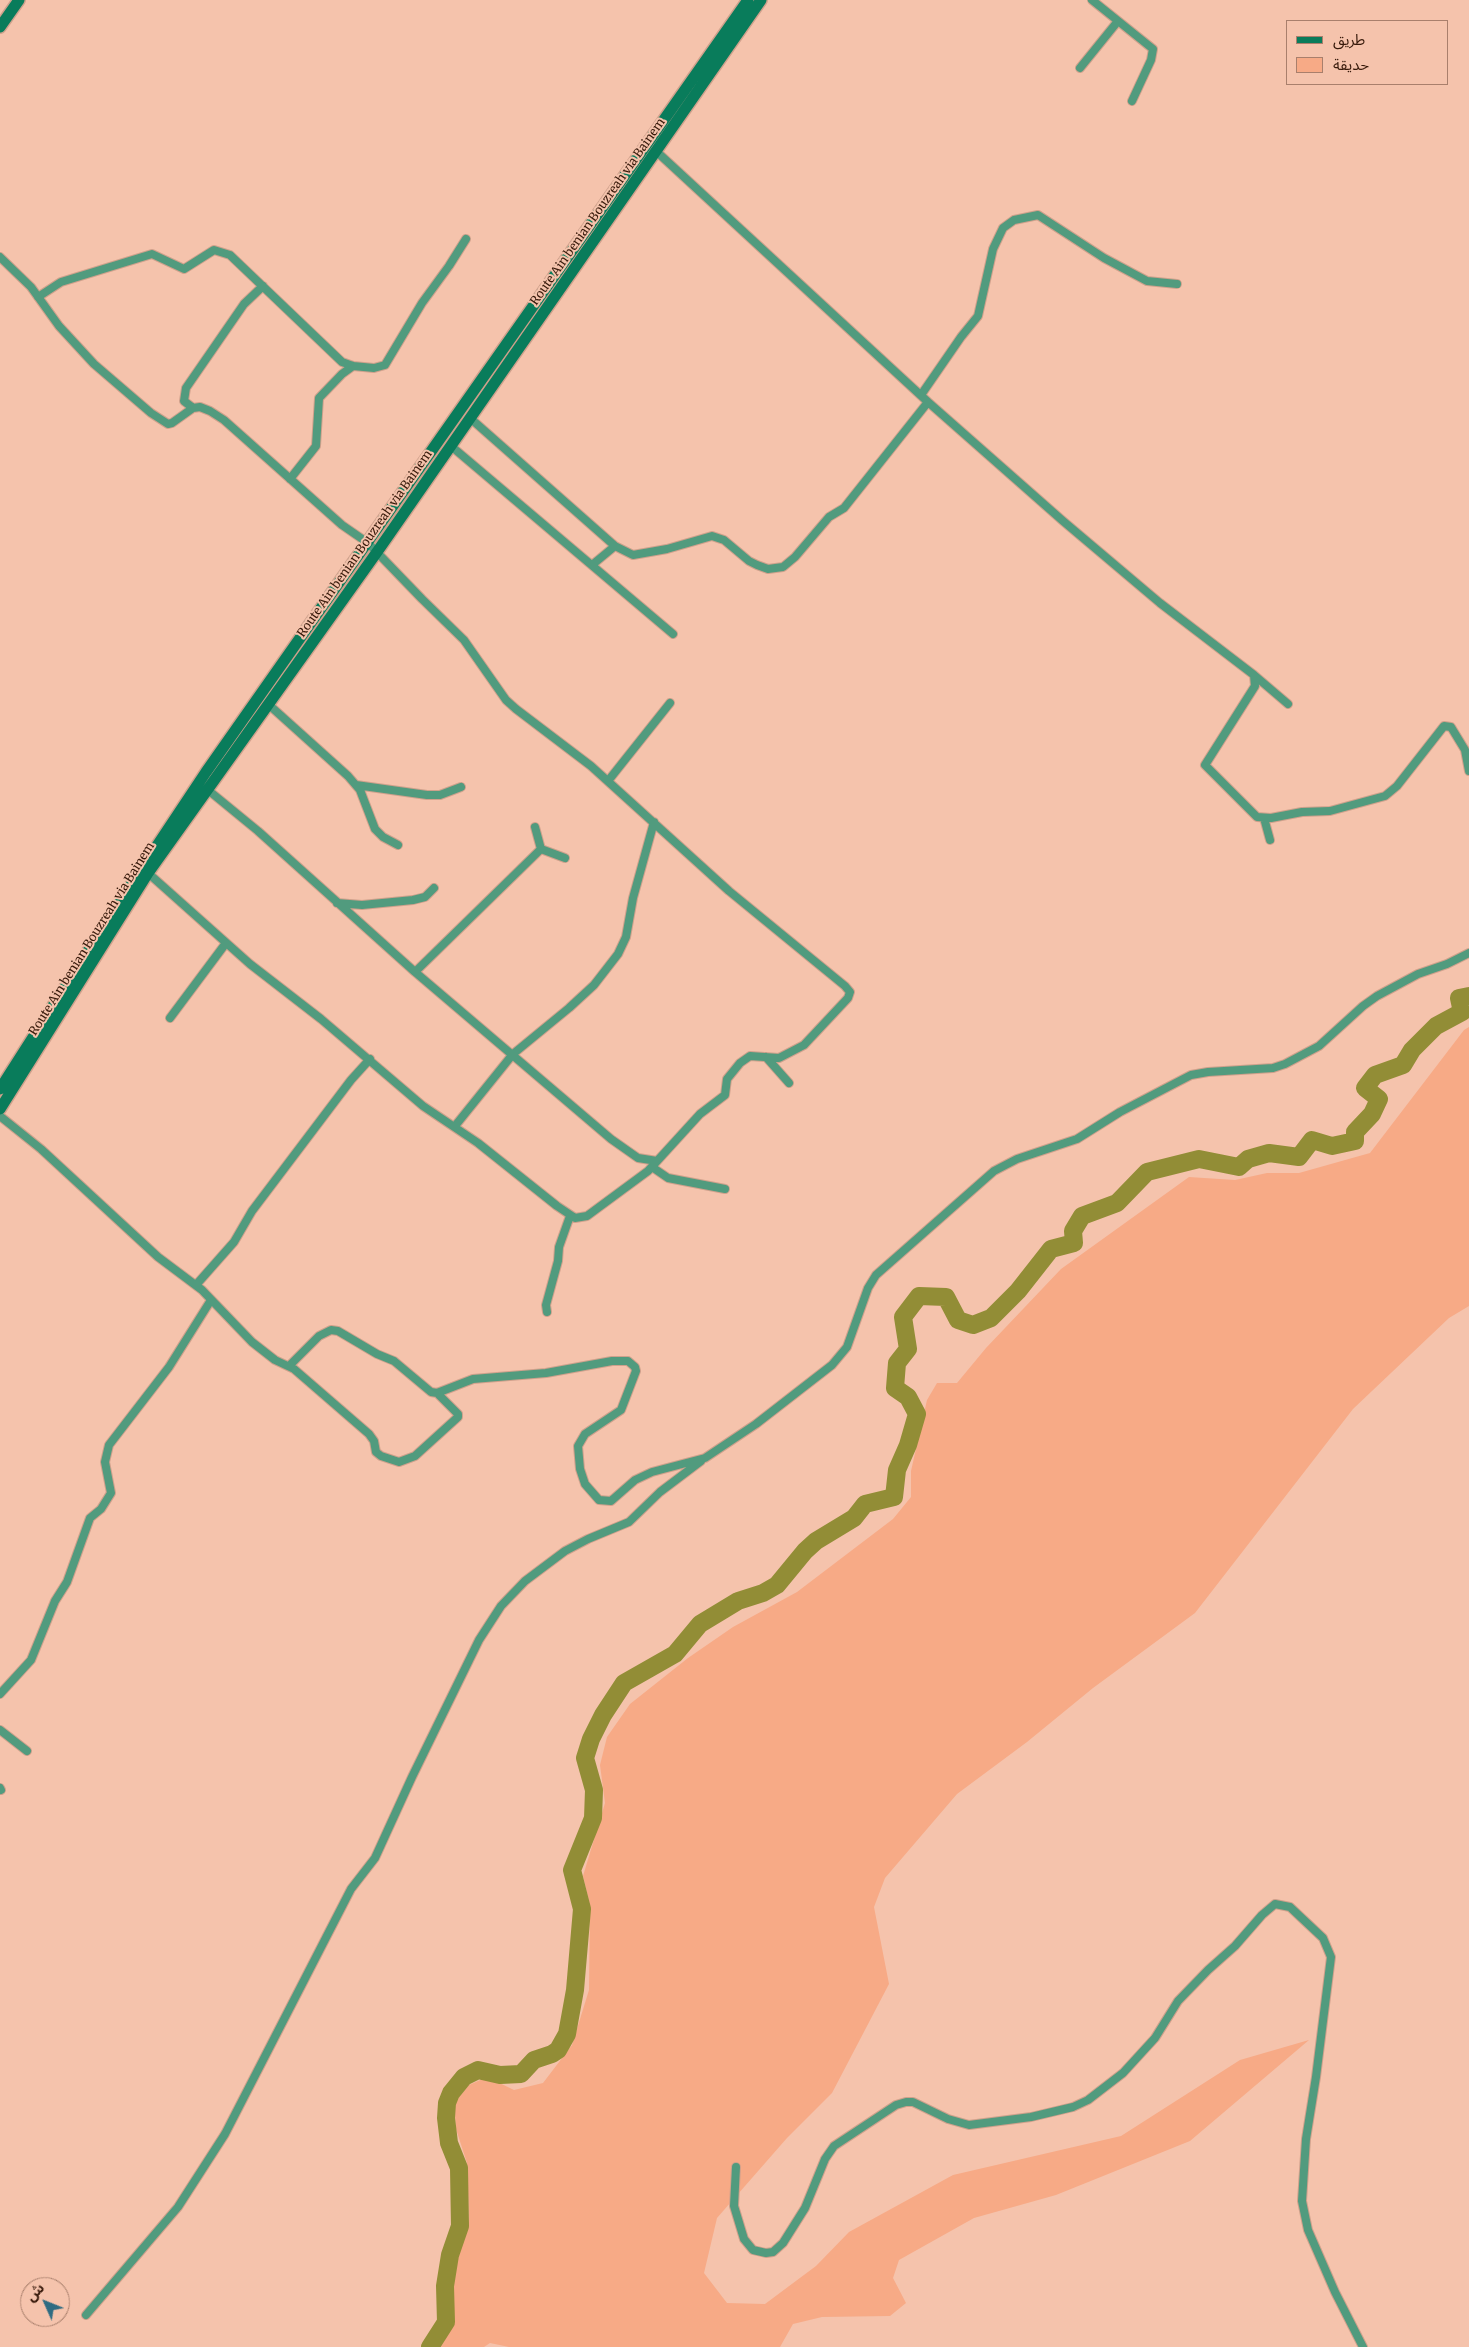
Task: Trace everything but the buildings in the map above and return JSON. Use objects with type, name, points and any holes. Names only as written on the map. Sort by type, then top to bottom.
[{"type":"main road","points":[[0,27],[19,0]]},
{"type":"main road","name":"Route Ain benian Bouzreah via Bainem","points":[[0,1089],[113,912],[206,772],[748,0]]},
{"type":"main road","name":"Route Ain benian Bouzreah via Bainem","points":[[0,1108],[148,874],[377,552],[761,0]]},
{"type":"street","points":[[1092,0],[1153,49],[1151,60],[1132,101]]},
{"type":"street","points":[[1080,68],[1118,21]]},
{"type":"street","points":[[657,152],[928,402],[1063,521],[1152,597],[1288,704]]},
{"type":"street","points":[[921,395],[978,316],[993,249],[1003,228],[1014,220],[1038,215],[1104,258],[1146,281],[1176,284]]},
{"type":"street","points":[[38,297],[61,282],[152,254],[184,268],[214,250],[230,255],[342,362],[353,366],[374,368],[385,365],[422,302],[450,266],[466,239]]},
{"type":"street","points":[[0,257],[38,297],[59,326],[94,364],[162,422],[172,423],[193,408],[200,407],[210,411],[224,420],[342,525],[368,543],[464,640],[511,704],[608,781],[729,891],[850,992],[848,998],[804,1045],[779,1058],[750,1056],[740,1063],[727,1079],[725,1095],[700,1114],[654,1164],[586,1216],[579,1218],[570,1216],[455,1126],[424,1106],[370,1059],[226,943],[148,874]]},
{"type":"street","points":[[193,408],[184,401],[186,388],[244,304],[263,286]]},
{"type":"street","points":[[290,479],[316,446],[319,398],[342,374],[353,366]]},
{"type":"street","points":[[470,418],[615,546],[633,554],[667,549],[700,538],[715,536],[756,565],[768,569],[782,567],[795,557],[829,517],[844,508],[928,402]]},
{"type":"street","points":[[451,446],[673,634]]},
{"type":"street","points":[[592,565],[615,546]]},
{"type":"street","points":[[1254,676],[1255,686],[1205,765],[1257,817],[1264,818],[1302,812],[1330,812],[1385,796],[1397,786],[1444,726],[1451,727],[1465,750],[1469,771]]},
{"type":"street","points":[[608,781],[670,703]]},
{"type":"street","points":[[268,704],[356,785],[360,790],[375,829],[383,837],[398,845]]},
{"type":"street","points":[[356,785],[427,795],[440,795],[461,787]]},
{"type":"street","points":[[208,790],[258,831],[415,972],[628,1152],[654,1164],[668,1178],[725,1189]]},
{"type":"street","points":[[1264,818],[1270,840]]},
{"type":"street","points":[[455,1126],[512,1054],[569,1008],[594,984],[618,954],[626,937],[633,898],[654,822]]},
{"type":"street","points":[[534,827],[542,849],[565,858]]},
{"type":"street","points":[[415,972],[542,849]]},
{"type":"street","points":[[337,903],[362,906],[413,900],[425,897],[434,888]]},
{"type":"street","points":[[170,1018],[226,943]]},
{"type":"street","points":[[86,2315],[178,2207],[225,2134],[351,1889],[374,1858],[479,1640],[501,1606],[524,1581],[565,1551],[629,1522],[660,1492],[705,1458],[756,1424],[839,1359],[847,1347],[868,1288],[876,1275],[994,1171],[1017,1159],[1076,1140],[1120,1112],[1191,1076],[1208,1072],[1273,1068],[1285,1064],[1318,1046],[1377,996],[1418,974],[1447,964],[1469,953]]},
{"type":"street","points":[[766,1057],[788,1083]]},
{"type":"street","points":[[196,1285],[234,1242],[252,1210],[351,1080],[370,1059]]},
{"type":"street","points":[[0,1116],[41,1149],[158,1257],[196,1285],[252,1342],[275,1360],[289,1366],[369,1434],[374,1441],[376,1452],[381,1456],[398,1462],[415,1456],[458,1417],[458,1414],[437,1393],[432,1392],[394,1361],[377,1354],[338,1331],[323,1333],[289,1366]]},
{"type":"street","points":[[547,1312],[546,1305],[558,1261],[559,1247],[570,1216]]},
{"type":"street","points":[[0,1694],[31,1660],[55,1601],[67,1582],[90,1518],[101,1508],[112,1493],[105,1462],[109,1445],[183,1348],[211,1300]]},
{"type":"street","points":[[437,1393],[473,1379],[546,1373],[612,1361],[628,1361],[635,1367],[636,1371],[621,1410],[585,1434],[578,1446],[582,1477],[593,1496],[603,1501],[611,1500],[635,1480],[652,1472],[705,1458]]},
{"type":"street","points":[[0,1730],[27,1751]]},
{"type":"street","points":[[736,2167],[734,2206],[744,2239],[752,2250],[773,2252],[783,2243],[806,2208],[825,2158],[834,2146],[896,2105],[906,2102],[919,2104],[959,2124],[969,2124],[1031,2117],[1073,2107],[1088,2100],[1123,2072],[1155,2038],[1178,2001],[1235,1946],[1262,1915],[1275,1904],[1290,1906],[1323,1938],[1330,1957],[1316,2077],[1306,2138],[1302,2201],[1308,2230],[1335,2292],[1363,2347]]},
{"type":"green space","points":[[1469,1027],[1469,1306],[1449,1318],[1353,1409],[1195,1613],[1093,1688],[1027,1742],[957,1794],[885,1878],[874,1907],[889,1984],[832,2093],[787,2138],[717,2218],[704,2273],[727,2303],[765,2304],[816,2266],[849,2232],[953,2175],[1121,2136],[1240,2060],[1309,2040],[1190,2141],[1056,2195],[974,2218],[899,2260],[893,2278],[906,2303],[890,2316],[822,2317],[793,2324],[780,2347],[509,2347],[490,2343],[484,2347],[435,2347],[450,2322],[450,2287],[469,2219],[467,2163],[456,2129],[454,2103],[469,2085],[487,2077],[514,2090],[543,2083],[572,2045],[589,1990],[590,1905],[583,1876],[605,1803],[600,1765],[607,1737],[630,1704],[688,1658],[733,1627],[797,1592],[893,1519],[911,1497],[911,1471],[927,1400],[937,1383],[957,1383],[986,1348],[1061,1269],[1189,1177],[1235,1180],[1267,1173],[1299,1173],[1370,1153],[1464,1030]]},
{"type":"waterway","points":[[430,2347],[446,2322],[445,2286],[450,2255],[460,2226],[459,2168],[449,2143],[446,2118],[447,2103],[451,2093],[464,2077],[478,2070],[500,2075],[521,2074],[534,2060],[558,2050],[567,2034],[575,1990],[582,1909],[572,1870],[593,1818],[594,1790],[585,1758],[591,1739],[603,1715],[624,1683],[675,1654],[700,1624],[738,1601],[763,1593],[777,1585],[805,1551],[816,1541],[854,1518],[865,1504],[894,1497],[897,1470],[908,1445],[917,1414],[908,1397],[895,1388],[897,1363],[908,1349],[903,1317],[919,1296],[946,1297],[958,1320],[973,1325],[991,1318],[1018,1291],[1051,1249],[1074,1243],[1073,1231],[1082,1216],[1117,1203],[1147,1172],[1199,1159],[1239,1167],[1248,1159],[1269,1153],[1299,1157],[1312,1140],[1332,1146],[1355,1141],[1355,1132],[1372,1114],[1379,1099],[1365,1088],[1375,1075],[1403,1065],[1412,1050],[1436,1026],[1462,1012],[1459,998],[1469,996]]}]
